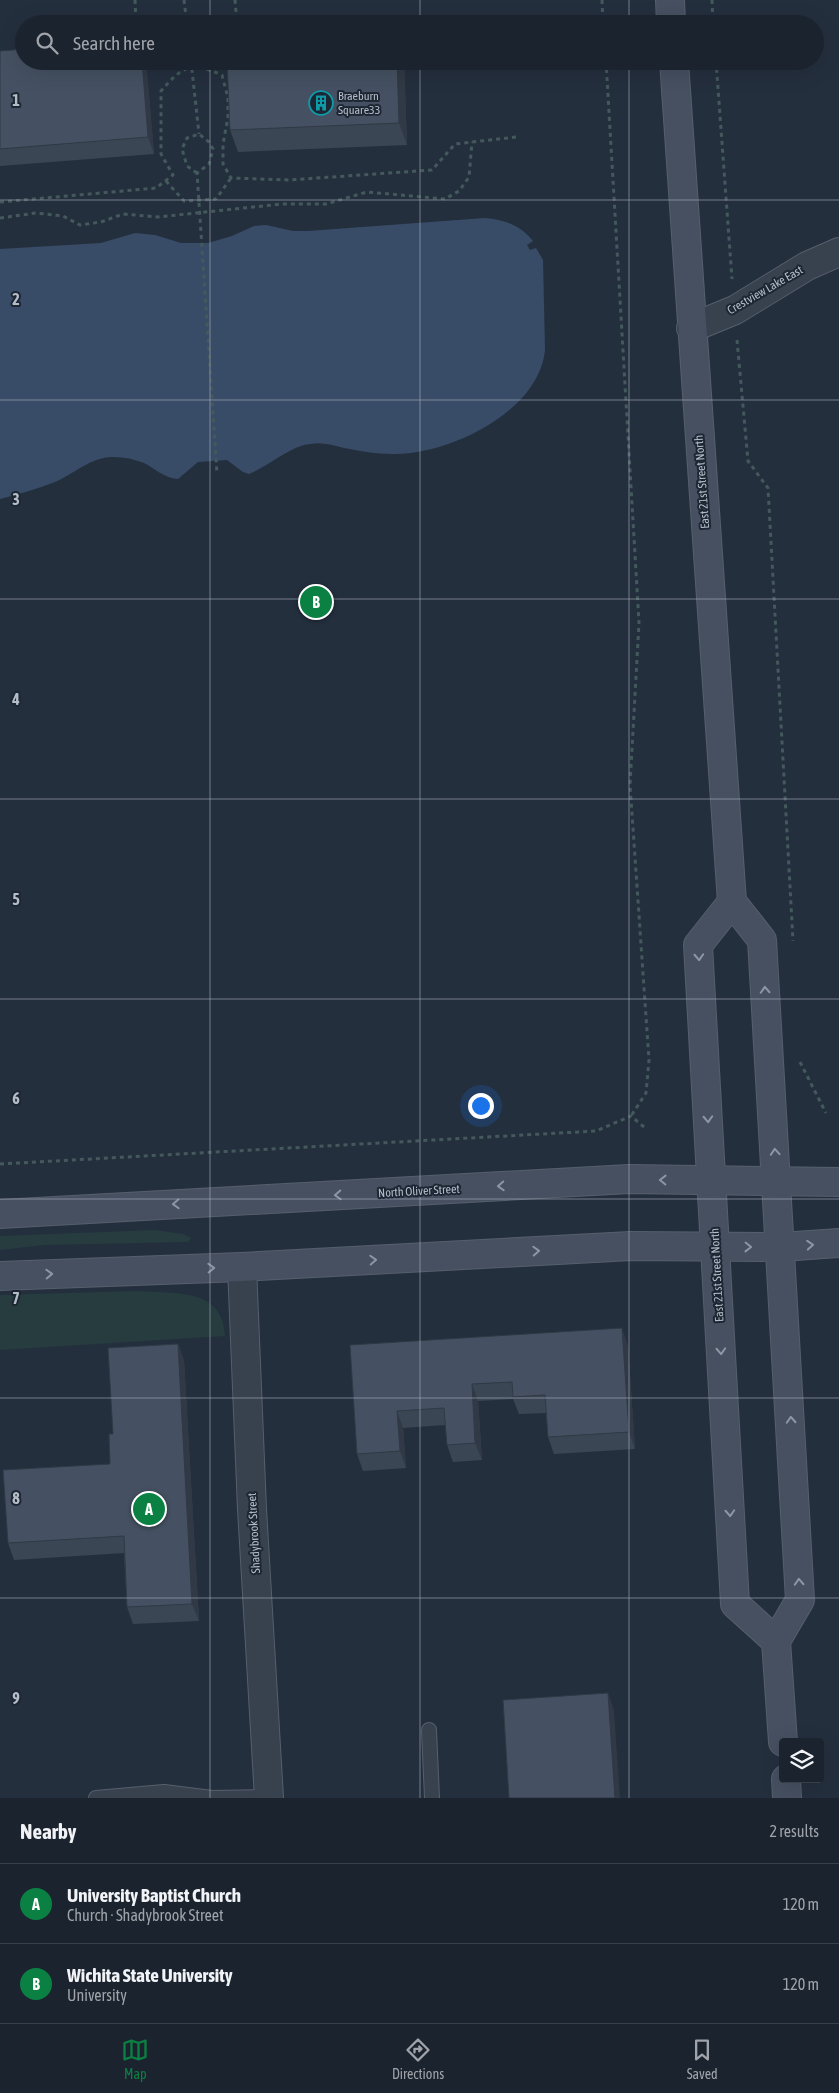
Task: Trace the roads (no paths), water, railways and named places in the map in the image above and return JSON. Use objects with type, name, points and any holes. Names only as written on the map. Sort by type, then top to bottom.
[{"type":"main road","points":[[670,0],[671,15]]},
{"type":"main road","name":"East 21st Street North","points":[[675,70],[690,328],[732,902],[698,945],[735,1604],[776,1641]]},
{"type":"main road","points":[[732,902],[762,940],[777,1181],[800,1600],[776,1641],[783,1738]]},
{"type":"main road","name":"North Oliver Street","points":[[0,1214],[629,1179],[839,1182]]},
{"type":"main road","points":[[0,1276],[242,1267],[631,1246],[781,1247],[839,1243]]},
{"type":"main road","points":[[786,1783],[787,1798]]},
{"type":"street","name":"Crestview Lake East","points":[[690,328],[734,310],[806,266],[839,252]]},
{"type":"street","name":"Shadybrook Street","points":[[242,1267],[252,1509],[269,1797]]},
{"type":"lane","points":[[429,1730],[432,1798]]},
{"type":"lane","points":[[96,1798],[164,1792],[212,1798],[269,1797]]},
{"type":"water","points":[[485,218],[506,222],[523,231],[533,241],[527,245],[530,250],[536,248],[543,260],[545,350],[539,372],[527,393],[488,426],[440,447],[415,452],[393,454],[319,443],[310,444],[295,448],[249,474],[243,472],[227,460],[198,462],[178,479],[164,475],[136,460],[122,457],[106,457],[91,462],[55,482],[0,499],[0,249],[101,243],[135,233],[155,235],[181,243],[208,243],[232,236],[254,226],[266,225],[293,231],[308,231]]},
{"type":"place","name":"Braeburn Square33","points":[[321,103]]},
{"type":"place","name":"Wichita State University","points":[[316,602]]},
{"type":"place","name":"University Baptist Church","points":[[149,1509]]}]
